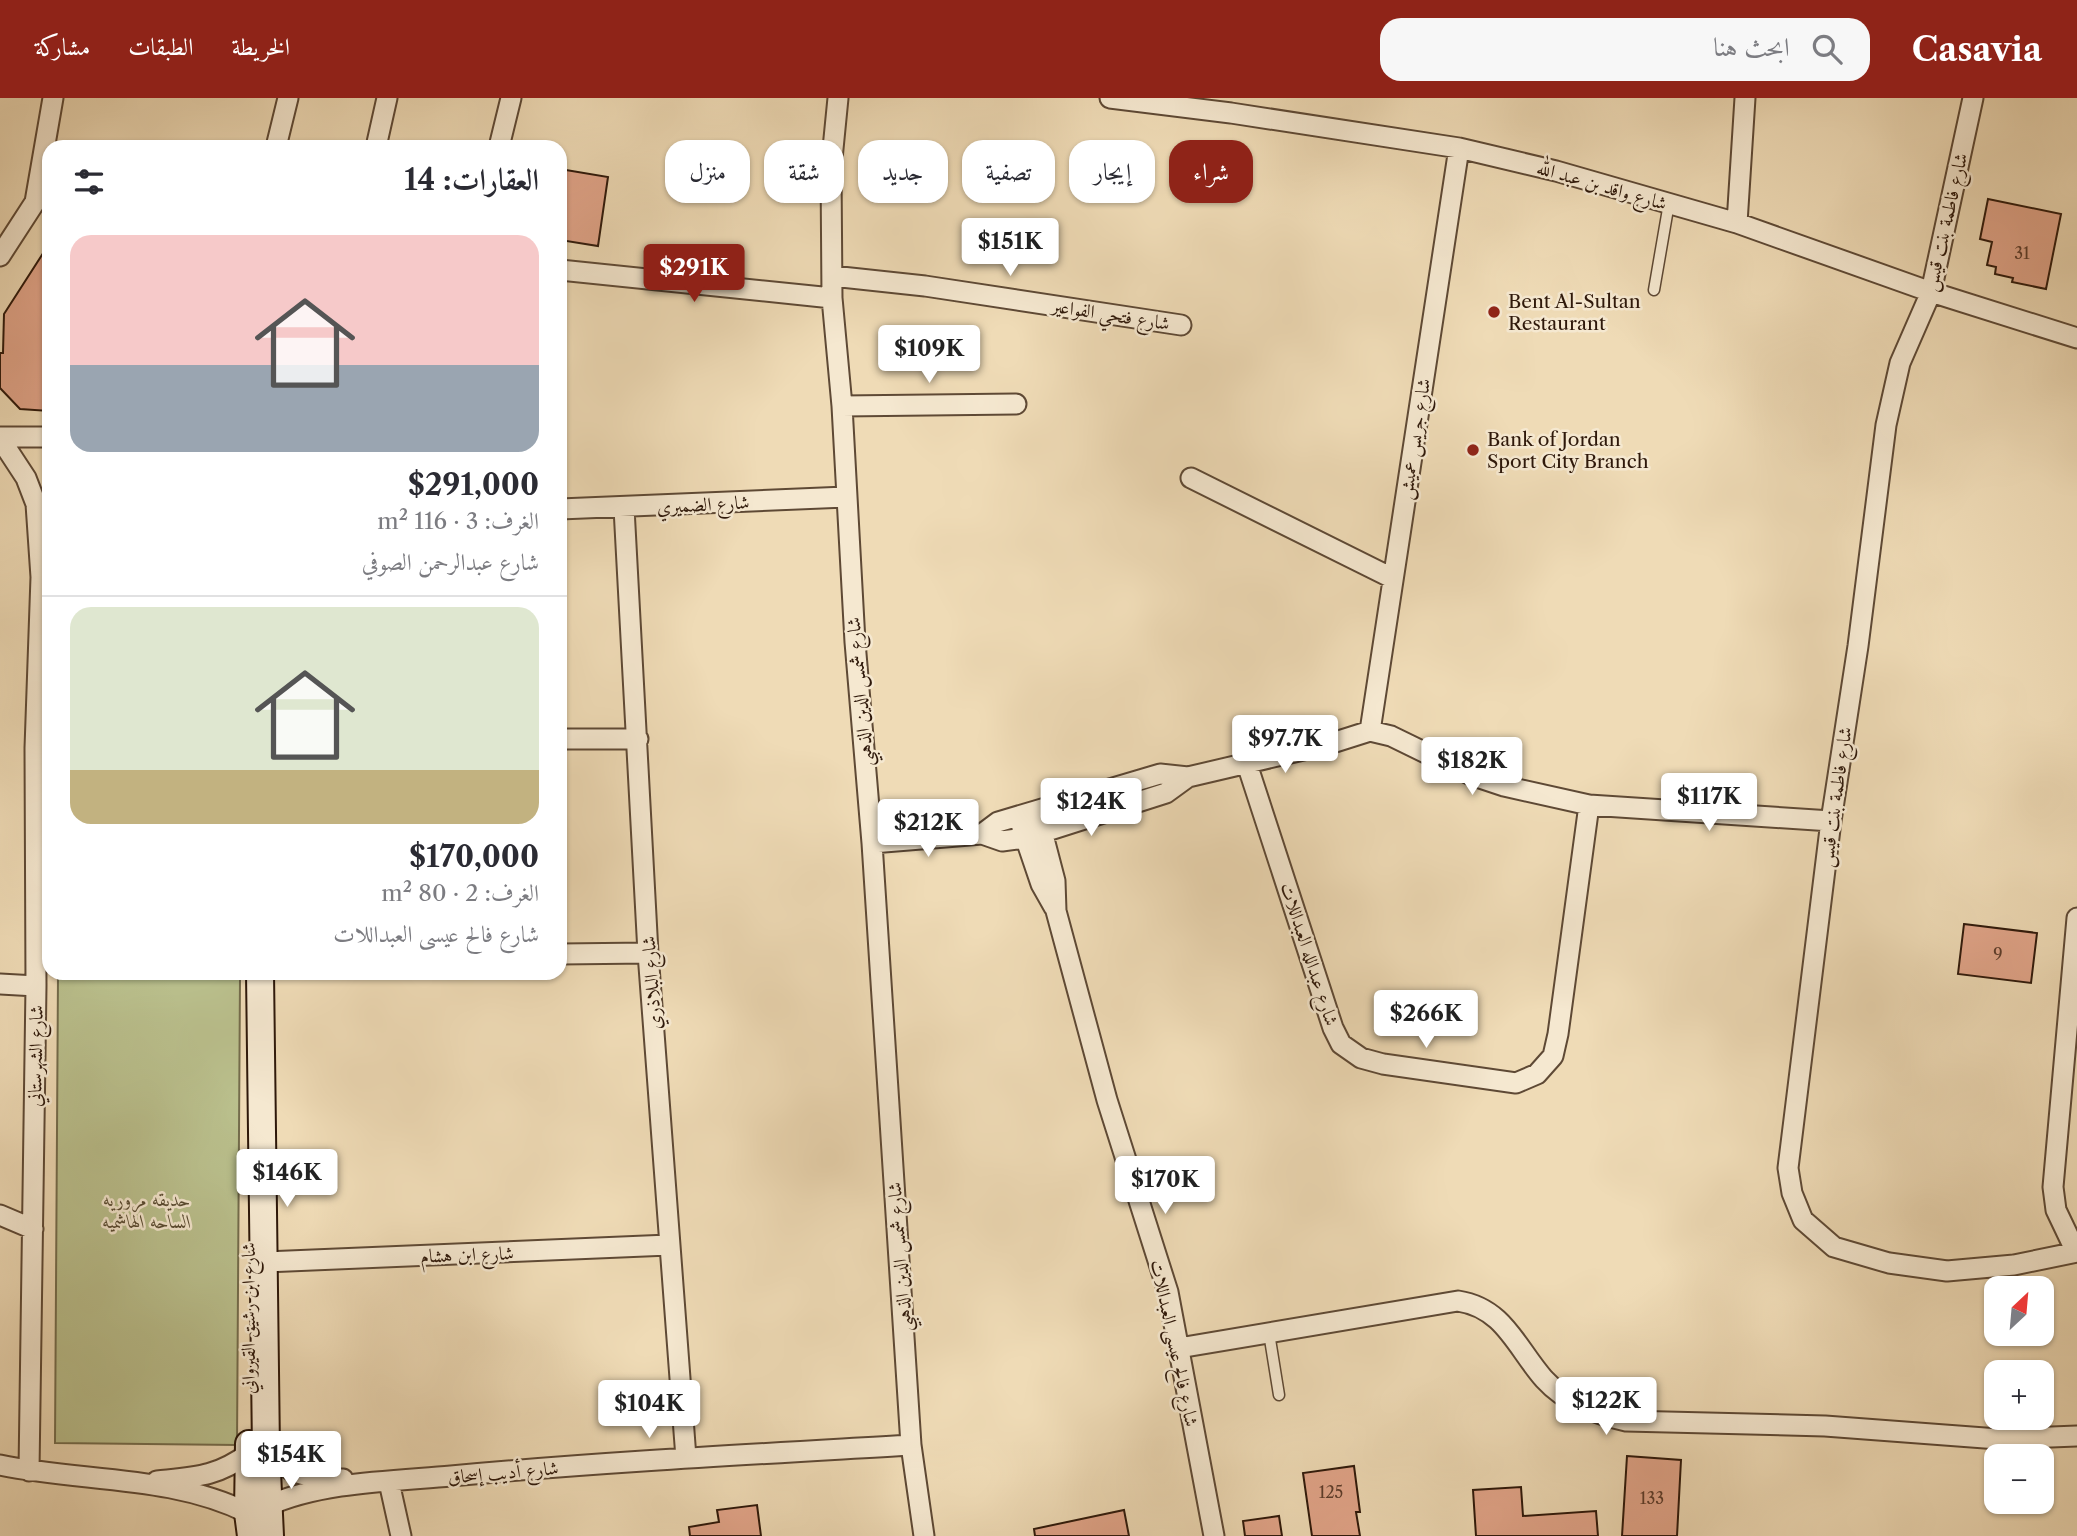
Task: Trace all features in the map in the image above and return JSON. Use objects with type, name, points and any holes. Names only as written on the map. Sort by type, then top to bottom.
[{"type":"main road","name":"شارع ابن رشيق القيرواني","points":[[247,980],[257,1452]]},
{"type":"main road","name":"شارع ابن رشيق القيرواني","points":[[257,1452],[265,1262],[260,980]]},
{"type":"main road","points":[[257,1452],[256,1518],[270,1536]]},
{"type":"street","points":[[49,140],[53,98]]},
{"type":"street","points":[[278,140],[288,98]]},
{"type":"street","points":[[378,140],[387,98]]},
{"type":"street","points":[[501,140],[511,98]]},
{"type":"street","name":"شارع شمس الدين الذهبي","points":[[838,98],[831,169],[832,298],[842,405],[911,1445],[924,1536]]},
{"type":"street","name":"شارع واقد بن عبد الله","points":[[1110,98],[1232,106],[1459,148],[1556,171],[1737,223],[1931,292],[2077,338]]},
{"type":"street","points":[[1737,223],[1745,98]]},
{"type":"street","name":"شارع فاطمة بنت قيس","points":[[1973,98],[1931,292],[1900,363],[1886,425],[1858,646],[1830,821],[1788,1168],[1793,1193],[1803,1220],[1835,1247],[1889,1263],[1947,1271],[2014,1265],[2076,1252]]},
{"type":"street","name":"شارع جريس عميش","points":[[1370,731],[1459,148]]},
{"type":"street","points":[[0,256],[42,204]]},
{"type":"street","points":[[567,271],[832,298]]},
{"type":"street","name":"شارع فتحي الفواعير","points":[[832,276],[925,286],[1181,325]]},
{"type":"street","points":[[842,405],[1016,404]]},
{"type":"street","points":[[0,440],[42,437]]},
{"type":"street","name":"شارع الشهرستاني","points":[[0,440],[26,478],[36,504],[42,596]]},
{"type":"street","points":[[1191,478],[1392,578]]},
{"type":"street","name":"شارع الضميري","points":[[567,509],[846,497]]},
{"type":"street","name":"شارع البلاذري","points":[[624,508],[648,953],[686,1458]]},
{"type":"street","name":"شارع الشهرستاني","points":[[42,659],[35,748],[42,817]]},
{"type":"street","points":[[982,834],[998,822],[1160,774],[1188,777],[1370,731],[1391,736],[1471,775],[1504,786],[1590,805],[1830,821]]},
{"type":"street","points":[[567,739],[638,739]]},
{"type":"street","name":"شارع عبدالله العبداللات","points":[[1247,764],[1341,1045],[1361,1058],[1383,1064],[1516,1083],[1537,1074],[1553,1056],[1590,805]]},
{"type":"street","points":[[872,843],[982,834],[1002,841],[1025,838],[1166,793],[1188,777]]},
{"type":"street","name":"شارع فالح عيسى العبداللات","points":[[1028,814],[1044,832],[1055,881],[1056,911],[1107,1100],[1168,1292],[1214,1536]]},
{"type":"street","name":"شارع فالح عيسى العبداللات","points":[[1028,814],[1025,838],[1041,884],[1056,911]]},
{"type":"street","points":[[2076,1252],[2056,1210],[2053,1187],[2077,918]]},
{"type":"street","points":[[567,954],[648,953]]},
{"type":"street","name":"شارع الشهرستاني","points":[[29,1471],[36,986],[42,958]]},
{"type":"street","points":[[0,984],[36,986]]},
{"type":"street","points":[[0,1215],[33,1229]]},
{"type":"street","name":"شارع ابن هشام","points":[[265,1262],[669,1245]]},
{"type":"street","points":[[1179,1348],[1458,1301],[1485,1308],[1496,1317],[1545,1380],[1572,1402],[1604,1416],[1626,1420],[1813,1426],[1998,1438],[2077,1436]]},
{"type":"street","name":"شارع أديب إسحاق","points":[[256,1518],[295,1494],[389,1482],[686,1458],[911,1445]]},
{"type":"street","points":[[138,1483],[215,1473],[257,1452]]},
{"type":"street","name":"شارع أديب إسحاق","points":[[257,1452],[299,1475],[389,1482]]},
{"type":"street","points":[[0,1465],[29,1471],[138,1483],[212,1498],[256,1518]]},
{"type":"street","points":[[389,1482],[401,1536]]},
{"type":"lane","points":[[1654,290],[1669,203]]},
{"type":"lane","points":[[1269,1333],[1279,1395]]},
{"type":"green space","name":"حديقه مروريه الساحه الهاشميه","points":[[58,980],[240,980],[237,1445],[55,1443]]},
{"type":"building","points":[[567,170],[608,177],[598,246],[567,241]]},
{"type":"building","points":[[1988,199],[2061,214],[2046,289],[2012,282],[2013,278],[1995,274],[1996,267],[1987,265],[1992,242],[1980,239]]},
{"type":"building","points":[[42,255],[42,411],[20,409],[0,388],[4,314]]},
{"type":"building","points":[[1964,924],[2037,933],[2031,983],[1958,974]]},
{"type":"building","points":[[1627,1456],[1681,1460],[1677,1536],[1622,1536]]},
{"type":"building","points":[[1354,1466],[1360,1536],[1312,1536],[1303,1473]]},
{"type":"building","points":[[1521,1487],[1523,1516],[1596,1511],[1598,1536],[1476,1536],[1473,1490]]},
{"type":"building","points":[[757,1505],[761,1536],[690,1536],[689,1527],[719,1522],[717,1510]]},
{"type":"building","points":[[1124,1510],[1129,1536],[1035,1536],[1034,1529]]},
{"type":"building","points":[[1279,1516],[1282,1536],[1245,1536],[1243,1521]]},
{"type":"place","name":"Bent Al-Sultan Restaurant","points":[[1494,312]]},
{"type":"place","name":"Bank of Jordan Sport City Branch","points":[[1473,450]]}]
